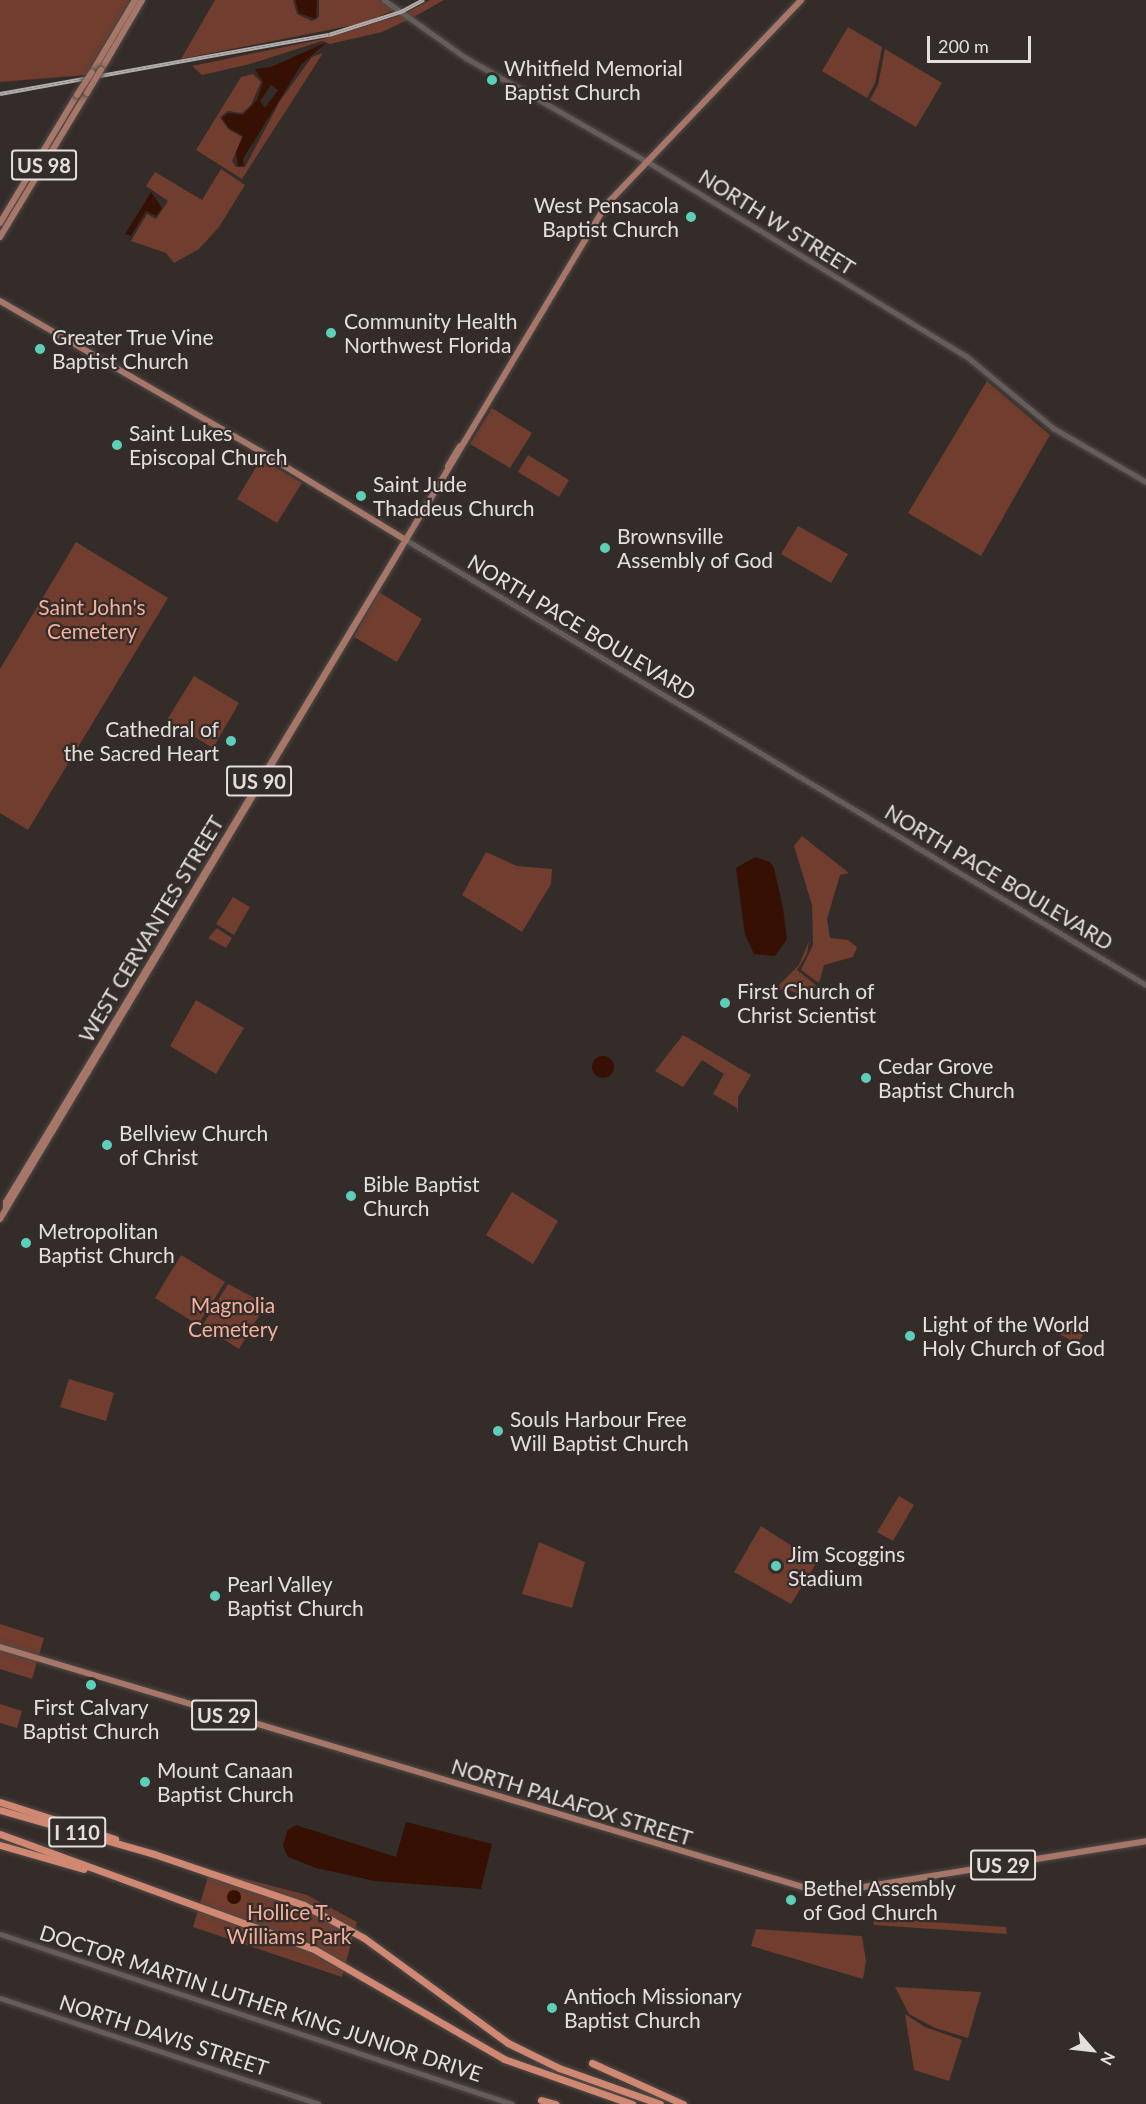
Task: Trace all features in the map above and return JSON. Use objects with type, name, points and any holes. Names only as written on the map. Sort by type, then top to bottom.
[{"type":"highway","points":[[0,1802],[84,1827],[154,1854]]},
{"type":"highway","name":"I 110","points":[[0,1810],[154,1854],[264,1889],[333,1920],[498,2036],[566,2071],[660,2104]]},
{"type":"highway","name":"I 110","points":[[0,1834],[170,1895],[331,1957],[470,2042],[562,2081],[632,2104]]},
{"type":"highway","points":[[0,1845],[170,1895]]},
{"type":"highway","points":[[592,2063],[683,2104]]},
{"type":"highway","points":[[541,2100],[555,2104]]},
{"type":"main road","name":"US 98","points":[[0,224],[135,0]]},
{"type":"main road","name":"US 98","points":[[0,237],[142,0]]},
{"type":"main road","name":"NORTH W STREET","points":[[384,0],[466,58],[646,161],[975,363],[1053,428],[1146,482]]},
{"type":"main road","name":"US 90","points":[[646,161],[801,0]]},
{"type":"main road","name":"WEST CERVANTES STREET","points":[[6,1207],[187,911],[583,244],[621,187],[646,161]]},
{"type":"main road","name":"NORTH PACE BOULEVARD","points":[[0,301],[266,454],[404,543],[1146,984]]},
{"type":"main road","name":"WEST CERVANTES STREET","points":[[0,1219],[174,922],[404,543]]},
{"type":"main road","points":[[187,911],[197,884]]},
{"type":"main road","points":[[164,948],[174,922]]},
{"type":"main road","name":"NORTH PALAFOX STREET","points":[[0,1647],[774,1881],[813,1890],[842,1891],[1146,1841]]},
{"type":"main road","name":"DOCTOR MARTIN LUTHER KING JUNIOR DRIVE","points":[[0,1934],[512,2104]]},
{"type":"main road","name":"NORTH DAVIS STREET","points":[[0,1998],[318,2104]]},
{"type":"green space","points":[[0,0],[130,0],[86,75],[0,82]]},
{"type":"green space","points":[[215,0],[293,0],[297,14],[312,21],[319,17],[319,0],[381,0],[395,10],[359,24],[181,59]]},
{"type":"green space","points":[[430,0],[444,0],[412,18],[405,13]]},
{"type":"green space","points":[[401,15],[408,20],[382,32],[330,44],[322,41],[250,64],[202,75],[192,66],[323,39]]},
{"type":"green space","points":[[848,27],[882,47],[875,83],[867,98],[822,71]]},
{"type":"green space","points":[[885,49],[942,83],[916,127],[870,100],[878,85]]},
{"type":"green space","points":[[323,53],[242,179],[196,150],[241,77],[253,74],[261,82],[251,105],[242,113],[228,111],[220,117],[228,129],[242,137],[232,161],[236,167],[245,167],[280,101],[312,57]]},
{"type":"green space","points":[[221,169],[245,185],[219,227],[199,249],[174,263],[166,253],[131,241],[147,214],[156,219],[168,201],[146,186],[155,172],[202,200]]},
{"type":"green space","points":[[987,381],[1050,435],[981,556],[908,513]]},
{"type":"green space","points":[[492,408],[532,433],[510,468],[470,444]]},
{"type":"green space","points":[[528,455],[569,480],[559,497],[518,472]]},
{"type":"green space","points":[[261,459],[302,483],[277,523],[237,499]]},
{"type":"green space","points":[[798,526],[848,554],[831,583],[781,554]]},
{"type":"green space","name":"Saint John's Cemetery","points":[[76,542],[168,598],[28,830],[0,813],[0,669]]},
{"type":"green space","points":[[379,592],[422,619],[397,662],[354,637]]},
{"type":"green space","points":[[194,676],[239,703],[213,748],[167,720]]},
{"type":"green space","points":[[802,836],[849,873],[840,875],[827,919],[830,938],[848,940],[857,947],[853,957],[824,965],[819,983],[801,970],[813,945],[812,905],[794,846]]},
{"type":"green space","points":[[486,852],[517,866],[552,869],[551,884],[522,932],[462,895]]},
{"type":"green space","points":[[233,897],[250,907],[234,935],[216,924]]},
{"type":"green space","points":[[217,928],[232,938],[226,948],[208,938]]},
{"type":"green space","points":[[809,941],[807,954],[797,970],[817,986],[801,995],[784,988],[776,992],[774,990],[799,965]]},
{"type":"green space","points":[[196,1000],[244,1028],[216,1074],[170,1046]]},
{"type":"green space","points":[[683,1035],[751,1075],[738,1097],[738,1115],[737,1108],[713,1094],[724,1074],[702,1060],[683,1087],[655,1071]]},
{"type":"green space","points":[[512,1192],[558,1221],[533,1264],[486,1235]]},
{"type":"green space","points":[[181,1255],[225,1282],[198,1325],[155,1298]]},
{"type":"green space","name":"Magnolia Cemetery","points":[[228,1284],[266,1304],[239,1349],[202,1326]]},
{"type":"green space","points":[[1065,1322],[1084,1332],[1078,1344],[1059,1334]]},
{"type":"green space","points":[[69,1379],[114,1393],[106,1421],[60,1407]]},
{"type":"green space","points":[[899,1496],[914,1505],[893,1541],[877,1532]]},
{"type":"green space","name":"Jim Scoggins Stadium","points":[[761,1526],[817,1562],[791,1604],[734,1572]]},
{"type":"green space","points":[[539,1542],[585,1562],[572,1608],[522,1594]]},
{"type":"green space","points":[[0,1624],[44,1638],[32,1679],[0,1669]]},
{"type":"green space","points":[[0,1704],[22,1711],[17,1728],[0,1723]]},
{"type":"green space","name":"Hollice T. Williams Park","points":[[210,1870],[307,1895],[357,1922],[342,1977],[193,1927]]},
{"type":"green space","points":[[873,1918],[1006,1927],[1007,1934],[874,1925]]},
{"type":"green space","points":[[756,1929],[862,1936],[866,1961],[863,1979],[751,1946]]},
{"type":"green space","points":[[895,1987],[981,1992],[968,2038],[935,2028],[909,2014]]},
{"type":"green space","points":[[905,2014],[925,2027],[962,2040],[949,2081],[914,2070]]},
{"type":"shaded area","points":[[295,0],[317,0],[316,19],[299,13]]},
{"type":"shaded area","points":[[327,42],[301,65],[243,159],[244,166],[238,166],[236,153],[243,136],[229,128],[222,118],[229,113],[243,115],[257,100],[263,82],[255,69],[271,67]],"holes":[[[271,85],[278,90],[265,108],[260,101]]]},
{"type":"shaded area","points":[[151,192],[162,208],[156,216],[146,211],[131,236],[125,234]]},
{"type":"shaded area","points":[[755,857],[770,862],[774,868],[783,908],[787,939],[775,956],[754,954],[745,935],[736,868]]},
{"type":"shaded area","points":[[603,1056],[611,1059],[614,1067],[611,1075],[603,1078],[595,1075],[592,1067],[595,1059]]},
{"type":"shaded area","points":[[406,1822],[492,1844],[481,1889],[375,1881],[316,1868],[288,1857],[283,1846],[287,1831],[296,1825],[396,1857]]},
{"type":"shaded area","points":[[231,1890],[237,1890],[241,1897],[237,1904],[231,1904],[227,1900],[227,1894]]},
{"type":"railway","points":[[0,94],[329,35],[401,12],[424,0]]},
{"type":"place","name":"Whitfield Memorial Baptist Church","points":[[492,80]]},
{"type":"place","name":"West Pensacola Baptist Church","points":[[691,217]]},
{"type":"place","name":"Community Health Northwest Florida","points":[[331,333]]},
{"type":"place","name":"Greater True Vine Baptist Church","points":[[40,349]]},
{"type":"place","name":"Saint Lukes Episcopal Church","points":[[117,445]]},
{"type":"place","name":"Saint Jude Thaddeus Church","points":[[361,496]]},
{"type":"place","name":"Brownsville Assembly of God","points":[[605,548]]},
{"type":"place","name":"Cathedral of the Sacred Heart","points":[[231,741]]},
{"type":"place","name":"First Church of Christ Scientist","points":[[725,1003]]},
{"type":"place","name":"Cedar Grove Baptist Church","points":[[866,1078]]},
{"type":"place","name":"Bellview Church of Christ","points":[[107,1145]]},
{"type":"place","name":"Bible Baptist Church","points":[[351,1196]]},
{"type":"place","name":"Metropolitan Baptist Church","points":[[26,1243]]},
{"type":"place","name":"Light of the World Holy Church of God","points":[[910,1336]]},
{"type":"place","name":"Souls Harbour Free Will Baptist Church","points":[[498,1431]]},
{"type":"place","name":"Jim Scoggins Stadium","points":[[776,1566]]},
{"type":"place","name":"Pearl Valley Baptist Church","points":[[215,1596]]},
{"type":"place","name":"First Calvary Baptist Church","points":[[91,1685]]},
{"type":"place","name":"Mount Canaan Baptist Church","points":[[145,1782]]},
{"type":"place","name":"Bethel Assembly of God Church","points":[[791,1900]]},
{"type":"place","name":"Antioch Missionary Baptist Church","points":[[552,2008]]}]
